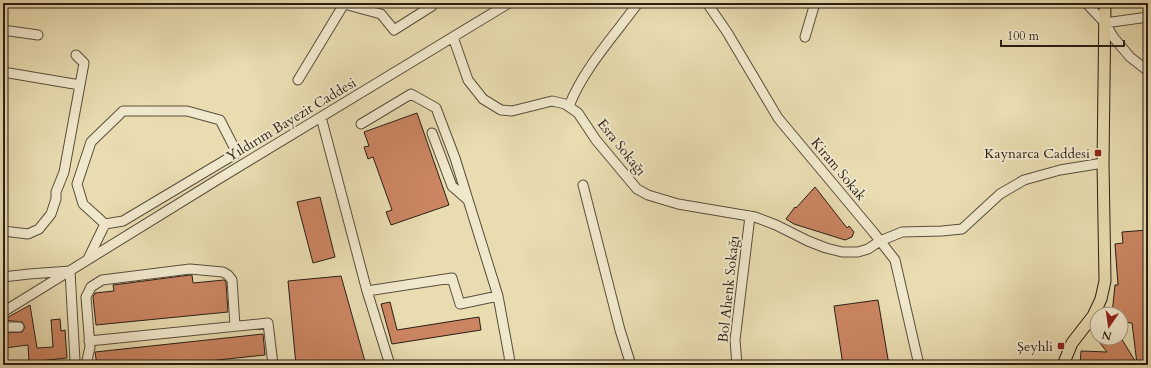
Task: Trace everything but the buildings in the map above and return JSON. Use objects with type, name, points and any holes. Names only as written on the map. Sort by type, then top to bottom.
[{"type":"main road","points":[[1063,365],[1072,342],[1093,316],[1101,299],[1104,281],[1103,163],[1105,3]]},
{"type":"street","points":[[298,80],[344,4],[381,14],[394,30],[432,6],[434,3]]},
{"type":"street","name":"Yıldırım Bayezit Caddesi","points":[[3,312],[509,3]]},
{"type":"street","points":[[454,37],[468,80],[483,100],[501,110],[512,111],[552,101],[560,102],[569,106],[577,88],[588,71],[638,3]]},
{"type":"street","name":"Kiram Sokak","points":[[707,3],[727,32],[778,118],[895,260],[919,365]]},
{"type":"street","points":[[805,37],[815,3]]},
{"type":"street","points":[[1086,3],[1105,23],[1114,38],[1130,57],[1148,71]]},
{"type":"street","points":[[1105,23],[1148,17]]},
{"type":"street","points":[[3,30],[38,35]]},
{"type":"street","points":[[3,231],[28,234],[39,229],[51,214],[56,199],[56,192],[64,172],[84,63],[76,55]]},
{"type":"street","points":[[3,72],[80,85]]},
{"type":"street","points":[[360,124],[411,94],[436,108],[455,158],[498,296],[510,365]]},
{"type":"street","name":"Esra Sokağı","points":[[569,106],[578,113],[596,140],[637,189],[648,195],[678,204],[750,216],[776,225],[814,244],[842,252],[858,252],[868,249],[880,241],[902,232],[962,229],[1000,194],[1024,180],[1060,170],[1103,163]]},
{"type":"street","points":[[122,111],[187,111],[220,120],[238,153],[123,220],[104,224],[83,204],[77,184],[91,142],[122,111]]},
{"type":"street","points":[[321,117],[367,291],[390,365]]},
{"type":"street","points":[[432,133],[452,186],[469,201]]},
{"type":"street","points":[[583,185],[616,315],[631,365]]},
{"type":"street","name":"Bol Ahenk Sokağı","points":[[737,365],[735,340],[750,216]]},
{"type":"street","points":[[88,259],[104,224]]},
{"type":"street","points":[[86,365],[89,354],[87,292],[94,284],[107,279],[190,269],[220,271],[225,273],[232,280],[235,326]]},
{"type":"street","points":[[3,277],[70,271],[75,361],[73,365],[68,365]]},
{"type":"street","points":[[367,291],[452,278],[460,304],[498,296]]},
{"type":"street","points":[[89,341],[268,323],[273,365]]},
{"type":"street","points":[[3,327],[19,327]]},
{"type":"place","name":"Kaynarca Caddesi","points":[[1098,153]]},
{"type":"place","name":"Şeyhli","points":[[1061,346]]}]
